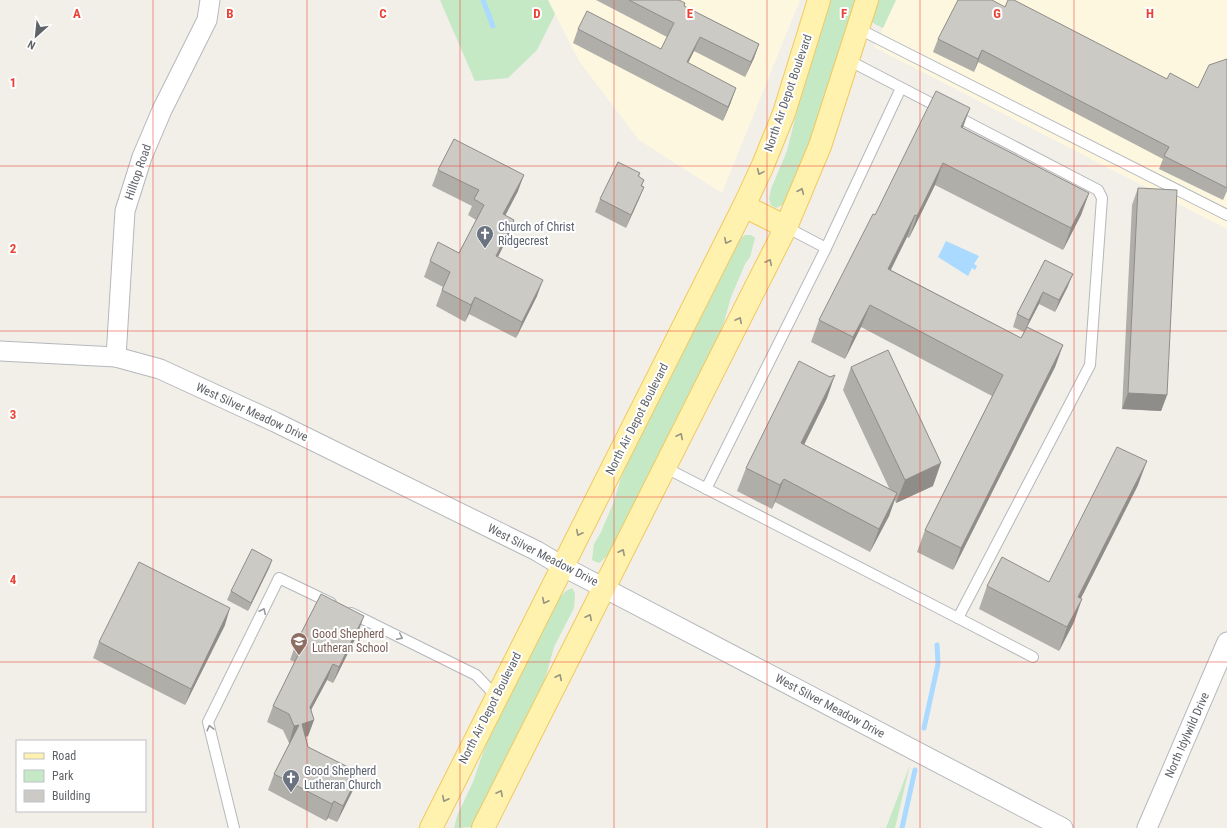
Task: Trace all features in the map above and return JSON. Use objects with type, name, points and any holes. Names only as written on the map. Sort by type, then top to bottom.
[{"type":"main road","name":"North Air Depot Boulevard","points":[[431,828],[496,696],[744,206],[763,165],[784,113],[819,0]]},
{"type":"main road","points":[[483,828],[786,227],[820,146],[867,0]]},
{"type":"main road","points":[[744,206],[786,227]]},
{"type":"street","name":"Hilltop Road","points":[[116,357],[125,211],[142,157],[162,110],[207,20],[210,0]]},
{"type":"street","name":"West Silver Meadow Drive","points":[[0,351],[116,357],[160,370],[275,422],[537,551],[562,566],[1063,828]]},
{"type":"street","name":"North Idylwild Drive","points":[[1147,828],[1223,664],[1227,642]]},
{"type":"lane","points":[[857,28],[1227,215]]},
{"type":"lane","points":[[848,60],[1098,190],[1102,198],[1090,365],[958,618]]},
{"type":"lane","points":[[706,489],[826,248],[901,88]]},
{"type":"lane","points":[[786,227],[826,248]]},
{"type":"lane","points":[[664,467],[1033,657]]},
{"type":"lane","points":[[234,828],[208,722],[279,578],[476,675],[496,696]]},
{"type":"shaded area","points":[[548,0],[800,0],[722,193],[639,140],[579,61]]},
{"type":"shaded area","points":[[896,0],[1227,0],[1227,229],[874,47]]},
{"type":"green space","points":[[440,0],[548,0],[555,14],[537,50],[508,78],[475,81]]},
{"type":"green space","points":[[828,0],[858,0],[821,113],[790,194],[782,205],[776,208],[771,205],[769,199],[771,189],[787,151],[812,50]]},
{"type":"green space","points":[[877,0],[896,0],[883,28],[869,21]]},
{"type":"green space","points":[[745,235],[751,235],[755,238],[750,257],[745,264],[731,297],[724,322],[714,348],[614,550],[599,563],[592,560],[594,544],[613,504],[621,478],[635,445],[736,242]]},
{"type":"green space","points":[[572,588],[575,593],[574,608],[554,647],[544,683],[473,827],[454,828],[457,816],[473,782],[485,747],[506,699],[558,599],[566,591]]},
{"type":"green space","points":[[910,765],[895,828],[886,828]]},
{"type":"water","points":[[946,241],[979,256],[974,264],[977,266],[975,270],[972,268],[968,276],[938,257]]},
{"type":"building","points":[[629,0],[679,0],[685,3],[684,6],[759,44],[751,62],[700,37],[687,62],[736,88],[728,107],[578,29],[587,11],[661,49],[674,23]]},
{"type":"building","points":[[958,0],[992,0],[1005,7],[1008,0],[1014,0],[1167,79],[1170,73],[1198,88],[1209,65],[1227,59],[1227,188],[1164,156],[1169,147],[982,50],[978,59],[938,39]]},
{"type":"building","points":[[936,91],[970,108],[961,127],[1089,193],[1071,228],[943,163],[917,216],[915,215],[888,269],[1021,338],[1027,327],[1063,345],[961,548],[925,530],[1003,375],[870,305],[853,337],[819,320],[873,214],[875,215]]},
{"type":"building","name":"Church of Christ Ridgecrest","points":[[454,139],[524,175],[503,214],[514,220],[496,256],[543,280],[522,322],[475,297],[471,305],[442,290],[450,272],[430,261],[438,242],[459,253],[484,205],[474,199],[479,190],[438,170]]},
{"type":"building","points":[[618,162],[640,173],[638,176],[644,180],[641,186],[644,187],[631,215],[600,199]]},
{"type":"building","points":[[1138,188],[1177,190],[1167,395],[1128,393]]},
{"type":"building","points":[[1045,260],[1073,274],[1059,300],[1043,292],[1029,320],[1017,314]]},
{"type":"building","points":[[888,350],[941,463],[905,480],[851,367]]},
{"type":"building","points":[[799,361],[830,377],[835,375],[801,443],[897,493],[879,529],[784,479],[780,485],[746,468]]},
{"type":"building","points":[[1117,447],[1147,461],[1078,597],[1082,599],[1067,627],[987,586],[1002,557],[1049,582]]},
{"type":"building","points":[[252,549],[272,560],[251,603],[231,591]]},
{"type":"building","points":[[139,562],[230,608],[191,689],[99,642]]},
{"type":"building","name":"Good Shepherd Lutheran Church","points":[[321,594],[364,616],[339,667],[333,664],[310,707],[314,720],[302,724],[308,747],[350,768],[349,771],[358,776],[343,806],[334,801],[332,804],[274,774],[299,725],[294,726],[289,714],[273,706],[302,647],[296,643]]},
{"type":"waterway","points":[[483,0],[493,26]]},
{"type":"waterway","points":[[924,728],[938,664],[937,645]]},
{"type":"waterway","points":[[902,828],[915,770]]},
{"type":"place","name":"Church of Christ Ridgecrest","points":[[485,249]]},
{"type":"place","name":"Good Shepherd Lutheran School","points":[[299,656]]},
{"type":"place","name":"Good Shepherd Lutheran Church","points":[[291,793]]}]
